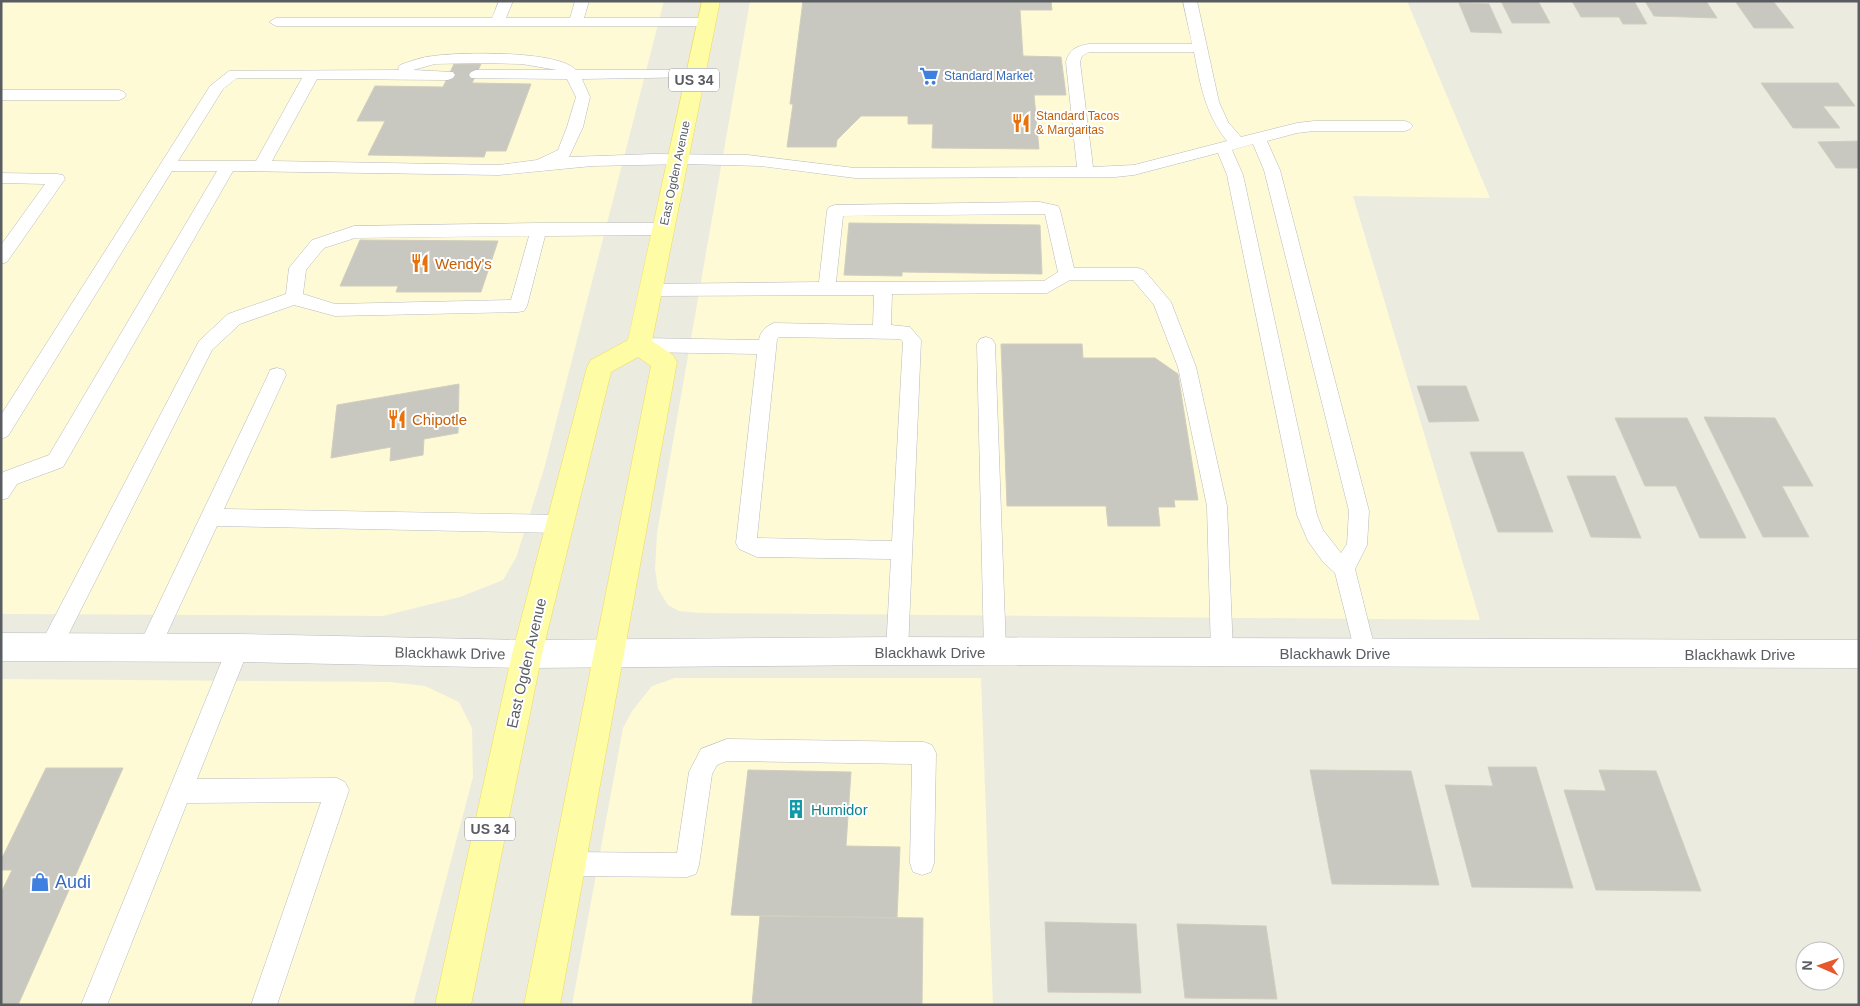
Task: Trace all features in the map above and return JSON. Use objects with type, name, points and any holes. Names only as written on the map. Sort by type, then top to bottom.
[{"type":"main road","name":"East Ogden Avenue","points":[[453,1005],[527,654],[600,367],[639,345],[711,1]]},
{"type":"main road","points":[[542,1005],[664,362],[639,345]]},
{"type":"street","name":"Blackhawk Drive","points":[[1,647],[238,648],[527,654],[897,651],[1859,654]]},
{"type":"lane","points":[[497,22],[506,1]]},
{"type":"lane","points":[[576,22],[582,1]]},
{"type":"lane","points":[[1190,1],[1212,102],[1230,145],[1307,515],[1315,535],[1330,556],[1344,568],[1365,653]]},
{"type":"lane","points":[[276,22],[706,22]]},
{"type":"lane","points":[[1086,172],[1073,62],[1074,54],[1089,48],[1200,48]]},
{"type":"lane","points":[[378,74],[434,60],[534,60],[564,67],[571,74],[583,97],[575,127],[564,153],[538,163]]},
{"type":"lane","points":[[1,431],[217,86],[234,74],[448,75]]},
{"type":"lane","points":[[262,166],[312,74]]},
{"type":"lane","points":[[476,75],[695,74]]},
{"type":"lane","points":[[1,95],[119,95]]},
{"type":"lane","points":[[167,166],[499,170],[538,163],[678,159],[766,160],[824,171],[856,173],[1086,172],[1134,170],[1258,138],[1314,126],[1405,126]]},
{"type":"lane","points":[[1258,138],[1272,170],[1359,511],[1357,545],[1344,568]]},
{"type":"lane","points":[[4,481],[56,461],[228,166]]},
{"type":"lane","points":[[1,178],[57,179],[1,258]]},
{"type":"lane","points":[[827,288],[835,210],[1040,208],[1052,210],[1067,274]]},
{"type":"lane","points":[[50,648],[205,346],[234,319],[294,298],[335,310],[518,306],[539,229]]},
{"type":"lane","points":[[294,298],[298,268],[318,244],[354,232],[663,229]]},
{"type":"lane","points":[[649,290],[1047,287],[1067,274],[1138,274],[1162,302],[1187,367],[1217,506],[1222,652]]},
{"type":"lane","points":[[882,332],[883,288]]},
{"type":"lane","points":[[897,651],[912,340],[904,332],[774,330],[768,337],[746,542],[757,548],[901,550]]},
{"type":"lane","points":[[986,344],[995,652]]},
{"type":"lane","points":[[639,345],[767,347]]},
{"type":"lane","points":[[149,648],[277,375]]},
{"type":"lane","points":[[211,517],[560,524]]},
{"type":"lane","points":[[94,1005],[238,648]]},
{"type":"lane","points":[[568,864],[688,865],[701,772],[709,757],[727,750],[924,753],[922,864]]},
{"type":"lane","points":[[181,792],[337,790],[264,1005]]},
{"type":"shaded area","points":[[1,1],[664,1],[544,469],[516,558],[503,580],[460,597],[383,616],[1,614]]},
{"type":"shaded area","points":[[750,1],[1407,1],[1490,198],[1353,196],[1480,620],[699,613],[679,611],[668,605],[658,589],[655,569],[657,533]]},
{"type":"shaded area","points":[[675,678],[981,678],[993,1005],[572,1005],[623,728],[632,711],[652,686]]},
{"type":"shaded area","points":[[1,679],[390,682],[425,686],[459,702],[472,728],[473,777],[413,1005],[1,1005]]},
{"type":"building","name":"Standard Market","points":[[803,1],[1051,1],[1052,10],[1020,10],[1023,56],[1061,57],[1066,95],[1034,95],[1039,149],[932,148],[933,124],[908,124],[908,116],[861,116],[837,140],[836,147],[787,147],[793,104],[790,104]]},
{"type":"building","points":[[1501,1],[1538,1],[1550,23],[1512,23]]},
{"type":"building","points":[[1572,1],[1634,1],[1647,24],[1623,24],[1619,17],[1581,17]]},
{"type":"building","points":[[1645,1],[1706,1],[1717,18],[1654,16]]},
{"type":"building","points":[[1735,1],[1773,1],[1794,28],[1754,28]]},
{"type":"building","points":[[1459,3],[1489,4],[1502,33],[1471,32]]},
{"type":"building","points":[[454,64],[481,64],[472,83],[531,84],[506,151],[486,151],[484,157],[368,155],[385,121],[357,121],[375,86],[443,87]]},
{"type":"building","points":[[1761,83],[1838,83],[1855,106],[1823,106],[1840,128],[1793,128]]},
{"type":"building","points":[[1859,141],[1859,168],[1836,168],[1818,142]]},
{"type":"building","points":[[849,223],[1040,225],[1042,274],[902,272],[902,276],[844,275]]},
{"type":"building","name":"Wendy's","points":[[360,240],[498,241],[481,292],[396,292],[398,286],[340,286]]},
{"type":"building","points":[[1001,344],[1082,344],[1083,358],[1155,358],[1178,374],[1198,500],[1174,500],[1175,507],[1158,507],[1160,526],[1108,526],[1106,506],[1007,506]]},
{"type":"building","name":"Chipotle","points":[[459,384],[458,433],[424,439],[423,455],[390,461],[391,447],[331,458],[337,405]]},
{"type":"building","points":[[1417,386],[1466,386],[1479,421],[1429,422]]},
{"type":"building","points":[[1704,417],[1775,418],[1813,486],[1782,486],[1809,537],[1763,537]]},
{"type":"building","points":[[1615,418],[1687,418],[1746,538],[1700,538],[1676,486],[1645,486]]},
{"type":"building","points":[[1470,452],[1523,452],[1553,532],[1498,532]]},
{"type":"building","points":[[1567,476],[1615,476],[1641,538],[1591,537]]},
{"type":"building","points":[[1488,767],[1536,767],[1573,888],[1472,887],[1445,785],[1493,786]]},
{"type":"building","name":"Audi","points":[[46,768],[123,768],[18,1005],[1,1005],[1,893],[12,870],[1,870],[1,860]]},
{"type":"building","name":"Humidor","points":[[748,770],[851,772],[846,846],[900,847],[897,918],[731,915]]},
{"type":"building","points":[[1310,770],[1411,771],[1439,885],[1332,884]]},
{"type":"building","points":[[1599,770],[1656,771],[1701,891],[1596,890],[1564,790],[1606,791]]},
{"type":"building","points":[[760,916],[923,918],[922,1005],[752,1005]]},
{"type":"building","points":[[1045,922],[1136,924],[1141,993],[1048,992]]},
{"type":"building","points":[[1177,924],[1266,926],[1277,999],[1185,998]]},
{"type":"place","name":"Standard Market","points":[[929,76]]},
{"type":"place","name":"Standard Tacos & Margaritas","points":[[1021,123]]},
{"type":"place","name":"Wendy's","points":[[420,263]]},
{"type":"place","name":"Chipotle","points":[[397,419]]},
{"type":"place","name":"Humidor","points":[[796,809]]},
{"type":"place","name":"Audi","points":[[40,882]]}]
